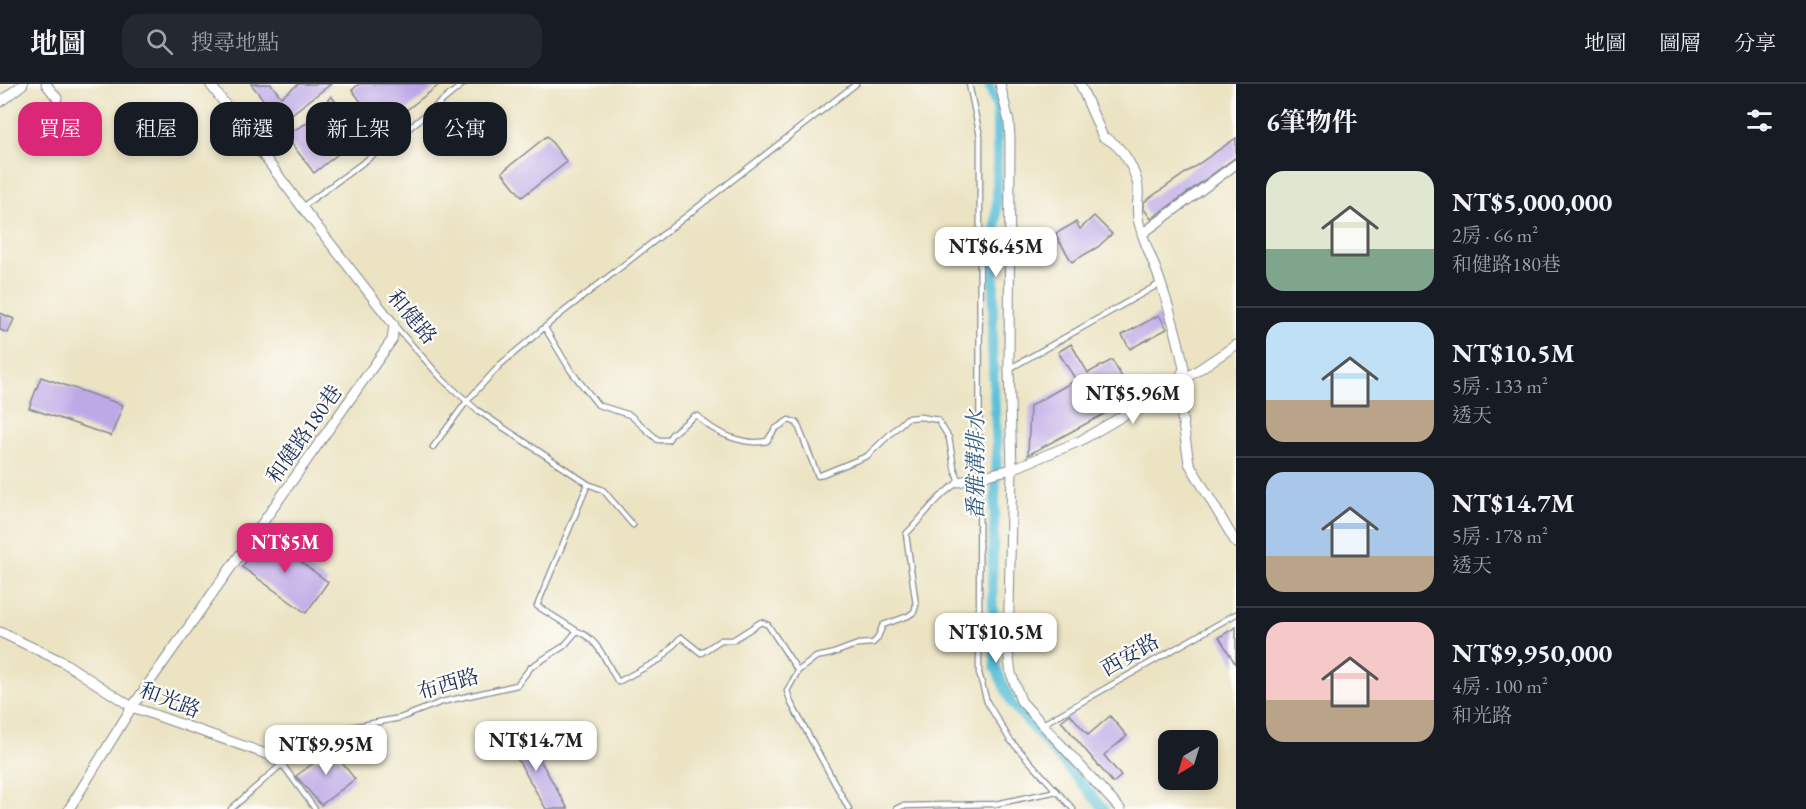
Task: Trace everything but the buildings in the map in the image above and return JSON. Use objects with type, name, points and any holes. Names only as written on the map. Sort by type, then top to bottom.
[{"type":"street","points":[[0,102],[23,84]]},
{"type":"street","points":[[46,84],[57,98]]},
{"type":"street","name":"和健路","points":[[210,84],[394,325]]},
{"type":"street","points":[[1000,84],[1009,122],[1010,140],[1008,652],[1011,673],[1021,701],[1044,723],[1120,809]]},
{"type":"street","points":[[1080,84],[1103,137],[1119,146],[1136,176],[1138,192],[1136,211],[1161,284],[1184,369],[1177,384],[1189,464],[1236,543]]},
{"type":"street","points":[[1142,234],[1236,164]]},
{"type":"street","name":"和健路180巷","points":[[69,809],[132,707],[392,340],[394,325]]},
{"type":"street","points":[[959,482],[1008,470],[1080,441],[1177,384],[1236,345]]},
{"type":"street","name":"和光路","points":[[0,632],[63,662],[132,707],[275,757],[282,764]]},
{"type":"lane","points":[[302,207],[397,138],[463,84]]},
{"type":"lane","points":[[434,447],[467,401],[501,364],[558,316],[856,84]]},
{"type":"lane","points":[[969,84],[980,136],[979,673],[987,702],[1010,740],[1073,809]]},
{"type":"lane","points":[[1009,369],[1161,284]]},
{"type":"lane","name":"和健路","points":[[394,325],[443,380],[467,401],[588,484],[603,490],[633,525]]},
{"type":"lane","points":[[545,328],[571,371],[598,405],[630,415],[658,440],[668,440],[694,416],[698,416],[718,432],[759,443],[767,441],[775,429],[789,420],[797,423],[818,476],[867,456],[908,418],[921,417],[938,420],[949,438],[959,482],[939,498],[926,515],[906,534],[916,605],[914,612],[883,625],[873,643],[858,644],[831,654],[822,654],[798,671],[787,691],[791,703],[849,809]]},
{"type":"lane","points":[[588,484],[537,606],[577,632],[585,634],[594,642],[618,682],[662,658],[681,638],[701,653],[721,640],[734,640],[761,622],[768,625],[798,671]]},
{"type":"lane","name":"西安路","points":[[1044,723],[1236,614]]},
{"type":"lane","name":"布西路","points":[[231,809],[282,764],[346,728],[400,718],[442,702],[517,685],[531,667],[564,646],[577,632]]},
{"type":"lane","name":"和光路","points":[[282,764],[315,809]]},
{"type":"lane","points":[[896,809],[902,806],[995,804],[1057,791]]},
{"type":"waterway","name":"番雅溝排水","points":[[989,84],[997,108],[997,196],[992,346],[997,452],[992,577],[995,666],[1012,704],[1104,809]]}]
